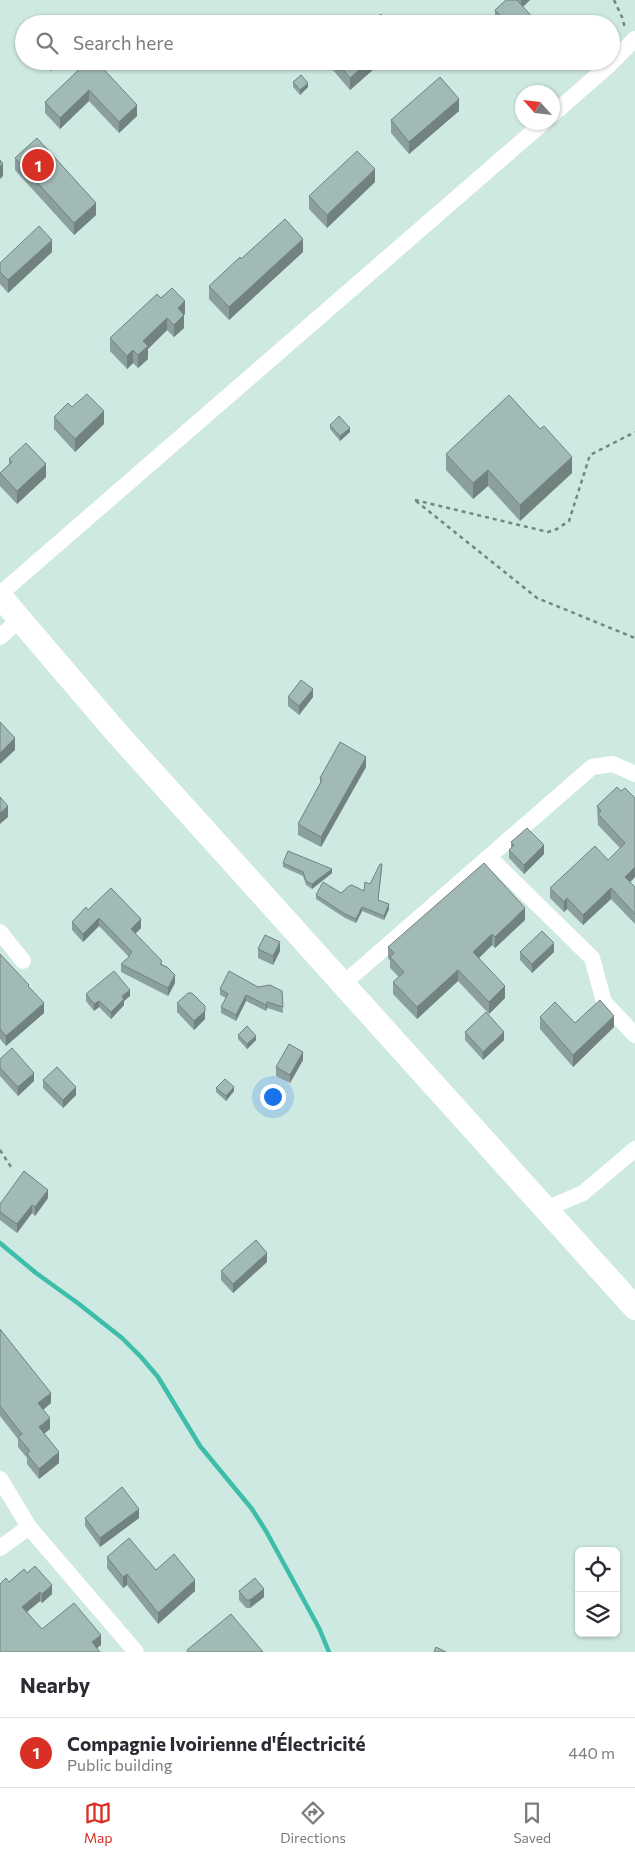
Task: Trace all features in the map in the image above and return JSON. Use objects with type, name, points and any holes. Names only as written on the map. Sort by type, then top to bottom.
[{"type":"street","points":[[620,54],[631,43]]},
{"type":"street","points":[[560,108],[603,70]]},
{"type":"street","points":[[535,130],[0,595],[116,732],[635,1308]]},
{"type":"street","points":[[0,637],[20,619]]},
{"type":"street","points":[[343,984],[592,767],[613,764],[635,774]]},
{"type":"street","points":[[489,857],[592,958],[604,1002],[635,1035]]},
{"type":"street","points":[[0,932],[23,961]]},
{"type":"street","points":[[546,1209],[583,1193],[635,1149]]},
{"type":"street","points":[[0,1479],[28,1527],[136,1652]]},
{"type":"street","points":[[0,1548],[28,1527]]},
{"type":"path","points":[[614,0],[631,43]]},
{"type":"path","points":[[635,432],[590,455],[568,521],[557,529],[548,532],[415,500],[537,598],[635,638]]},
{"type":"path","points":[[0,1150],[13,1170]]},
{"type":"building","points":[[506,0],[517,0],[531,15],[500,15],[495,10]]},
{"type":"building","points":[[79,70],[104,70],[137,105],[119,122],[89,90],[60,118],[45,102]]},
{"type":"building","points":[[343,70],[359,70],[350,78]]},
{"type":"building","points":[[301,75],[308,83],[300,90],[293,82]]},
{"type":"building","points":[[440,77],[459,99],[409,142],[391,120]]},
{"type":"building","points":[[37,138],[96,203],[74,223],[15,158]]},
{"type":"building","points":[[357,151],[375,169],[327,215],[309,196]]},
{"type":"building","points":[[285,219],[303,239],[229,307],[209,286]]},
{"type":"building","points":[[39,226],[52,240],[8,280],[0,272],[0,263]]},
{"type":"building","points":[[172,288],[185,301],[178,308],[184,315],[174,325],[167,318],[143,341],[148,346],[138,355],[133,350],[127,356],[110,338],[157,294],[161,298]]},
{"type":"building","points":[[87,394],[104,411],[75,439],[54,417],[68,403],[72,407]]},
{"type":"building","points":[[509,395],[540,429],[544,426],[572,457],[520,505],[488,470],[473,483],[446,454]]},
{"type":"building","points":[[339,416],[350,428],[340,436],[330,425]]},
{"type":"building","points":[[26,443],[46,464],[17,491],[0,473],[12,462],[9,459]]},
{"type":"building","points":[[301,680],[313,689],[299,706],[288,697]]},
{"type":"building","points":[[0,722],[15,738],[0,753]]},
{"type":"building","points":[[340,742],[366,757],[321,837],[298,824]]},
{"type":"building","points":[[617,787],[621,791],[625,788],[635,798],[635,867],[625,877],[635,887],[635,914],[611,888],[583,915],[567,898],[564,902],[550,888],[595,846],[608,860],[625,843],[598,814],[601,811],[597,806]]},
{"type":"building","points":[[0,797],[8,806],[0,813]]},
{"type":"building","points":[[527,828],[544,845],[524,865],[509,850],[514,845],[511,842]]},
{"type":"building","points":[[288,851],[332,869],[312,884],[306,881],[303,872],[283,863]]},
{"type":"building","points":[[484,863],[525,908],[495,937],[492,934],[473,952],[505,986],[489,1002],[458,970],[417,1007],[393,982],[404,972],[390,957],[394,953],[388,947]]},
{"type":"building","points":[[380,864],[382,864],[378,900],[389,904],[384,916],[362,907],[356,919],[316,895],[323,882],[341,893],[352,885],[364,891],[365,882],[370,884]]},
{"type":"building","points":[[111,888],[141,919],[131,929],[162,961],[160,964],[167,967],[175,975],[168,988],[121,964],[132,952],[99,918],[83,934],[72,922],[86,907],[88,910]]},
{"type":"building","points":[[542,931],[554,943],[532,964],[520,952]]},
{"type":"building","points":[[265,935],[280,942],[273,956],[258,949]]},
{"type":"building","points":[[0,954],[44,1003],[6,1036],[0,1029]]},
{"type":"building","points":[[114,971],[130,990],[122,996],[124,999],[111,1012],[99,1001],[94,1004],[86,994]]},
{"type":"building","points":[[229,971],[258,987],[270,985],[282,991],[283,1007],[267,1002],[266,1005],[246,995],[236,1015],[221,1007],[228,994],[220,989]]},
{"type":"building","points":[[188,993],[192,993],[205,1006],[205,1011],[194,1021],[177,1003]]},
{"type":"building","points":[[600,1000],[614,1016],[573,1055],[540,1017],[555,1002],[575,1023]]},
{"type":"building","points":[[486,1012],[504,1032],[483,1052],[465,1032]]},
{"type":"building","points":[[247,1026],[256,1036],[247,1044],[238,1035]]},
{"type":"building","points":[[289,1044],[303,1052],[290,1075],[276,1067]]},
{"type":"building","points":[[12,1048],[34,1073],[18,1087],[0,1068],[0,1059]]},
{"type":"building","points":[[57,1067],[76,1087],[63,1100],[43,1080]]},
{"type":"building","points":[[225,1079],[234,1087],[226,1096],[216,1088]]},
{"type":"building","points":[[24,1171],[48,1190],[35,1207],[32,1205],[17,1224],[0,1212],[0,1204]]},
{"type":"building","points":[[256,1240],[267,1253],[233,1284],[221,1271]]},
{"type":"building","points":[[0,1329],[51,1393],[38,1403],[50,1418],[39,1427],[59,1452],[39,1469],[27,1454],[30,1451],[18,1437],[22,1434],[0,1406]]},
{"type":"building","points":[[122,1487],[139,1509],[100,1538],[85,1518]]},
{"type":"building","points":[[129,1538],[156,1570],[174,1554],[195,1580],[158,1613],[127,1574],[123,1577],[107,1557]]},
{"type":"building","points":[[35,1566],[52,1585],[22,1607],[42,1629],[74,1603],[101,1635],[92,1642],[100,1652],[0,1652],[0,1584],[6,1578],[9,1582],[24,1569],[27,1573]]},
{"type":"building","points":[[255,1578],[264,1589],[250,1600],[246,1600],[239,1591]]},
{"type":"building","points":[[231,1614],[263,1652],[188,1652],[187,1650]]},
{"type":"building","points":[[436,1647],[446,1652],[434,1652]]},
{"type":"waterway","points":[[0,1243],[36,1273],[122,1338],[158,1377],[200,1446],[252,1509],[266,1531],[319,1628],[329,1652]]},
{"type":"place","name":"Compagnie Ivoirienne d'Électricité","points":[[38,165]]}]
